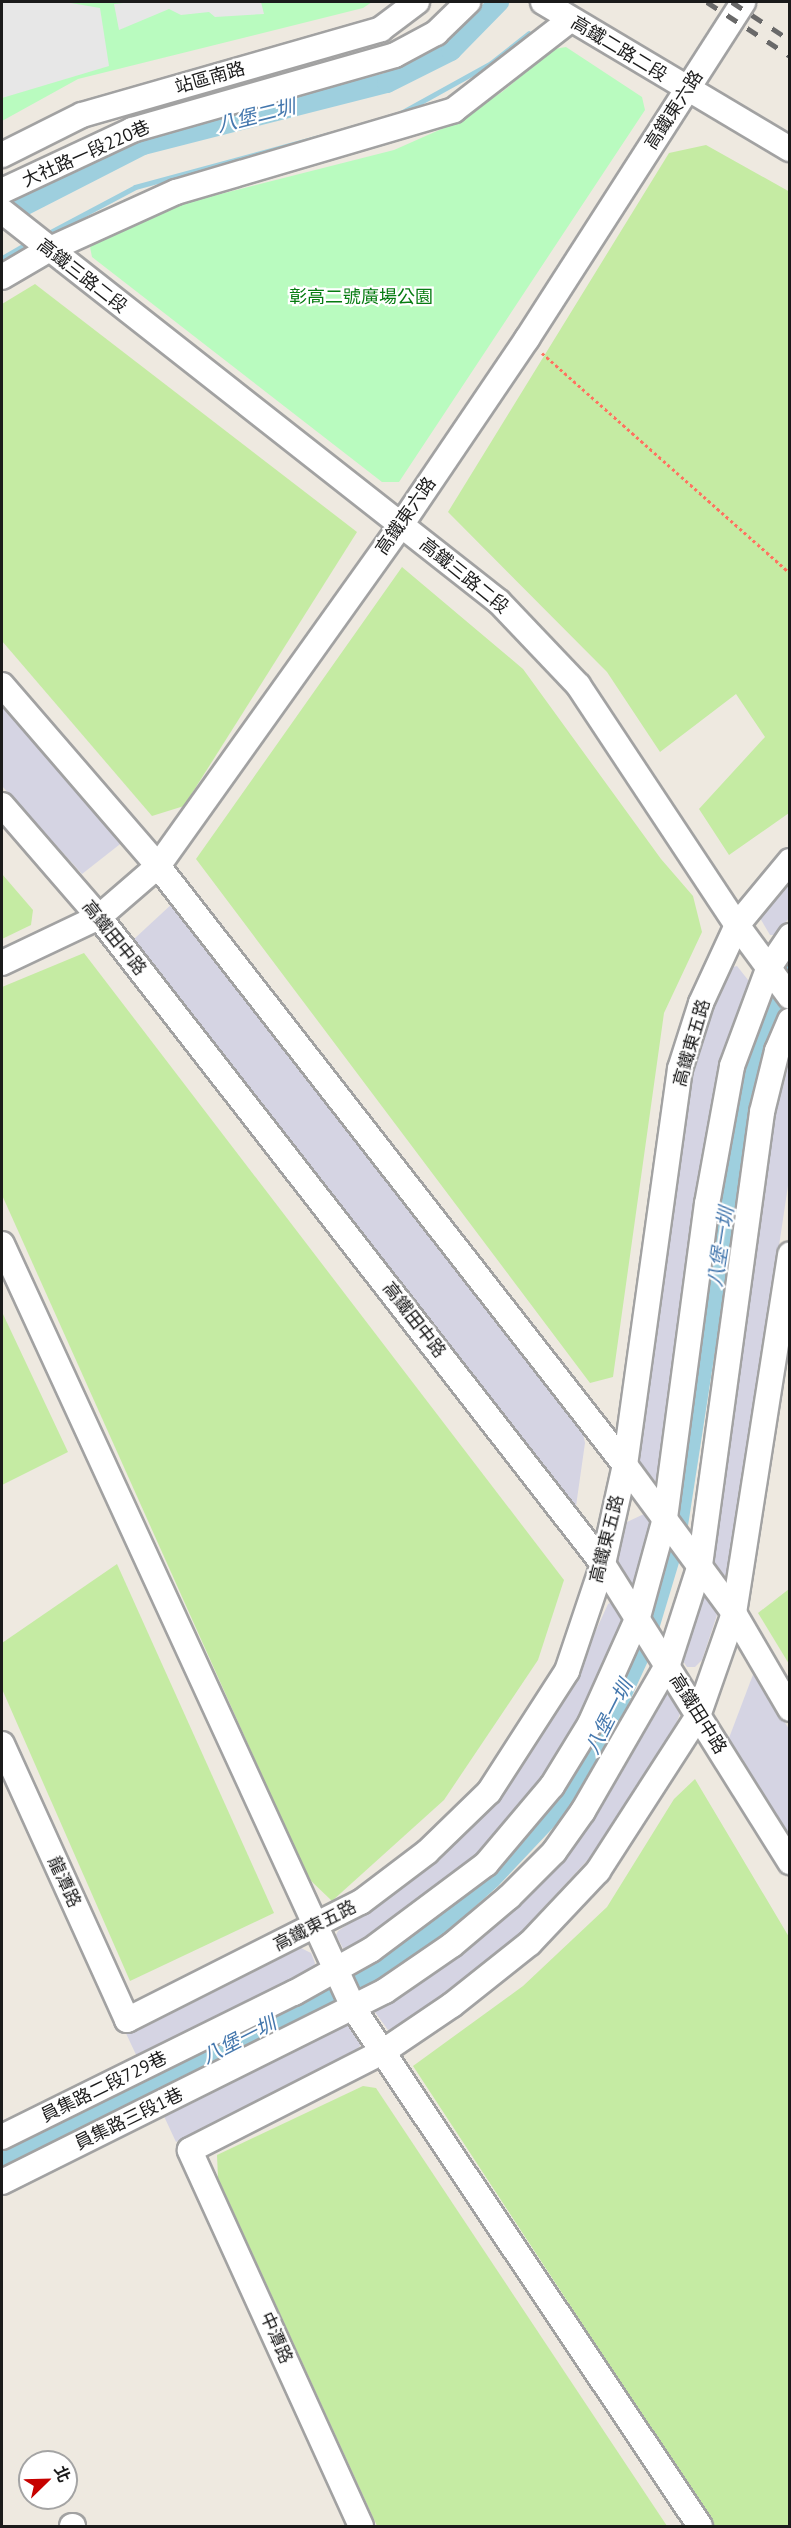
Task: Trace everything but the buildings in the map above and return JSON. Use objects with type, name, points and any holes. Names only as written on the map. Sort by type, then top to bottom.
[{"type":"street","name":"站區南路","points":[[2,155],[82,115],[381,29],[417,2]]},
{"type":"street","name":"大社路一段220巷","points":[[2,191],[132,130],[395,55],[436,33],[468,2]]},
{"type":"street","name":"高鐵二路二段","points":[[543,2],[789,149]]},
{"type":"street","name":"高鐵東六路","points":[[2,963],[99,917],[158,866],[401,525],[527,339],[743,2]]},
{"type":"street","points":[[2,277],[48,250],[176,192],[454,110],[570,20]]},
{"type":"street","name":"高鐵三路二段","points":[[2,212],[499,602],[578,685],[737,925],[789,997]]},
{"type":"street","points":[[2,685],[158,866],[625,1465],[734,1613],[789,1709]]},
{"type":"street","name":"高鐵田中路","points":[[2,805],[99,917],[603,1564],[668,1664],[789,1862]]},
{"type":"street","name":"高鐵東五路","points":[[127,2020],[316,1927],[361,1902],[427,1852],[489,1792],[567,1671],[603,1564],[625,1465],[680,1069],[701,1003],[737,925],[789,861]]},
{"type":"street","name":"員集路二段729巷","points":[[2,2137],[335,1970],[408,1926],[486,1864],[520,1827],[552,1786],[590,1724],[638,1617],[664,1518],[732,1066],[768,969],[789,936]]},
{"type":"street","name":"員集路三段1巷","points":[[2,2182],[354,2009],[452,1945],[554,1852],[613,1762],[668,1664],[700,1565],[762,1112],[777,1051],[789,1021]]},
{"type":"street","points":[[2,1244],[354,2009],[700,2526]]},
{"type":"street","points":[[384,2051],[452,2005],[530,1943],[598,1871],[698,1716],[734,1613],[789,1254]]},
{"type":"street","name":"龍潭路","points":[[2,1744],[127,2020]]},
{"type":"street","name":"中潭路","points":[[361,2526],[190,2151],[384,2051]]},
{"type":"path","points":[[527,339],[789,573]]},
{"type":"green space","points":[[2,2],[372,2],[363,8],[78,79],[2,121]]},
{"type":"green space","name":"彰高二號廣場公園","points":[[566,47],[642,97],[645,110],[399,482],[382,482],[92,257],[90,247],[106,232],[177,205],[394,150],[446,127],[502,92],[554,49]]},
{"type":"green space","points":[[706,145],[790,192],[789,813],[729,855],[699,809],[765,737],[736,694],[660,752],[607,672],[448,512],[669,153]]},
{"type":"green space","points":[[35,284],[357,532],[184,806],[152,816],[2,641],[2,304]]},
{"type":"green space","points":[[402,567],[523,669],[661,859],[693,896],[702,932],[664,1013],[613,1377],[590,1383],[196,859]]},
{"type":"green space","points":[[2,874],[33,910],[31,925],[2,939]]},
{"type":"green space","points":[[84,953],[564,1580],[538,1660],[444,1800],[332,1901],[308,1878],[2,1195],[2,987]]},
{"type":"green space","points":[[2,1312],[68,1452],[2,1485]]},
{"type":"green space","points":[[117,1564],[274,1913],[130,1981],[2,1689],[2,1643]]},
{"type":"green space","points":[[789,1589],[789,1664],[758,1613]]},
{"type":"green space","points":[[695,1779],[789,1937],[789,2526],[715,2526],[413,2066],[523,1986],[607,1907],[674,1799]]},
{"type":"green space","points":[[363,2086],[376,2088],[667,2526],[377,2526],[218,2178],[217,2155]]},
{"type":"shaded area","points":[[2,2],[65,2],[100,8],[109,66],[2,98]]},
{"type":"shaded area","points":[[261,2],[264,14],[215,17],[209,12],[181,15],[169,9],[119,30],[114,4]]},
{"type":"shaded area","points":[[2,701],[124,841],[82,874],[2,786]]},
{"type":"shaded area","points":[[789,876],[789,918],[776,935],[770,935],[760,918],[762,911]]},
{"type":"shaded area","points":[[174,902],[582,1429],[585,1443],[576,1506],[571,1509],[133,940]]},
{"type":"shaded area","points":[[737,966],[752,985],[663,1464],[656,1481],[649,1478],[638,1460],[685,1117],[695,1060],[714,1001],[729,968]]},
{"type":"shaded area","points":[[789,1048],[789,1179],[730,1573],[723,1576],[708,1557],[774,1095]]},
{"type":"shaded area","points":[[644,1514],[654,1525],[635,1585],[624,1577],[617,1562],[627,1522]]},
{"type":"shaded area","points":[[700,1590],[709,1596],[717,1615],[702,1660],[695,1667],[687,1667],[678,1654]]},
{"type":"shaded area","points":[[612,1602],[630,1623],[609,1669],[558,1759],[505,1829],[437,1891],[344,1950],[336,1935],[338,1931],[406,1885],[499,1797],[563,1703],[608,1604]]},
{"type":"shaded area","points":[[754,1672],[789,1729],[789,1838],[729,1738]]},
{"type":"shaded area","points":[[666,1686],[682,1709],[675,1726],[631,1803],[595,1852],[506,1948],[400,2025],[388,2030],[372,2008],[510,1904]]},
{"type":"shaded area","points":[[301,1948],[311,1953],[315,1963],[313,1974],[139,2061],[123,2027],[133,2033]]},
{"type":"shaded area","points":[[347,2022],[362,2043],[357,2050],[176,2142],[162,2112]]},
{"type":"waterway","name":"八堡二圳","points":[[2,217],[143,145],[387,83],[451,51],[499,2]]},
{"type":"waterway","points":[[399,114],[491,63],[529,33]]},
{"type":"waterway","points":[[43,236],[135,187],[370,123]]},
{"type":"waterway","points":[[2,258],[32,241]]},
{"type":"waterway","name":"八堡一圳","points":[[2,2160],[387,1965],[418,1944],[491,1879],[557,1809],[602,1737],[643,1648],[676,1538],[746,1084],[776,993],[790,974]]},
{"type":"railway","points":[[707,2],[790,56]]},
{"type":"railway","points":[[732,2],[790,40]]}]
